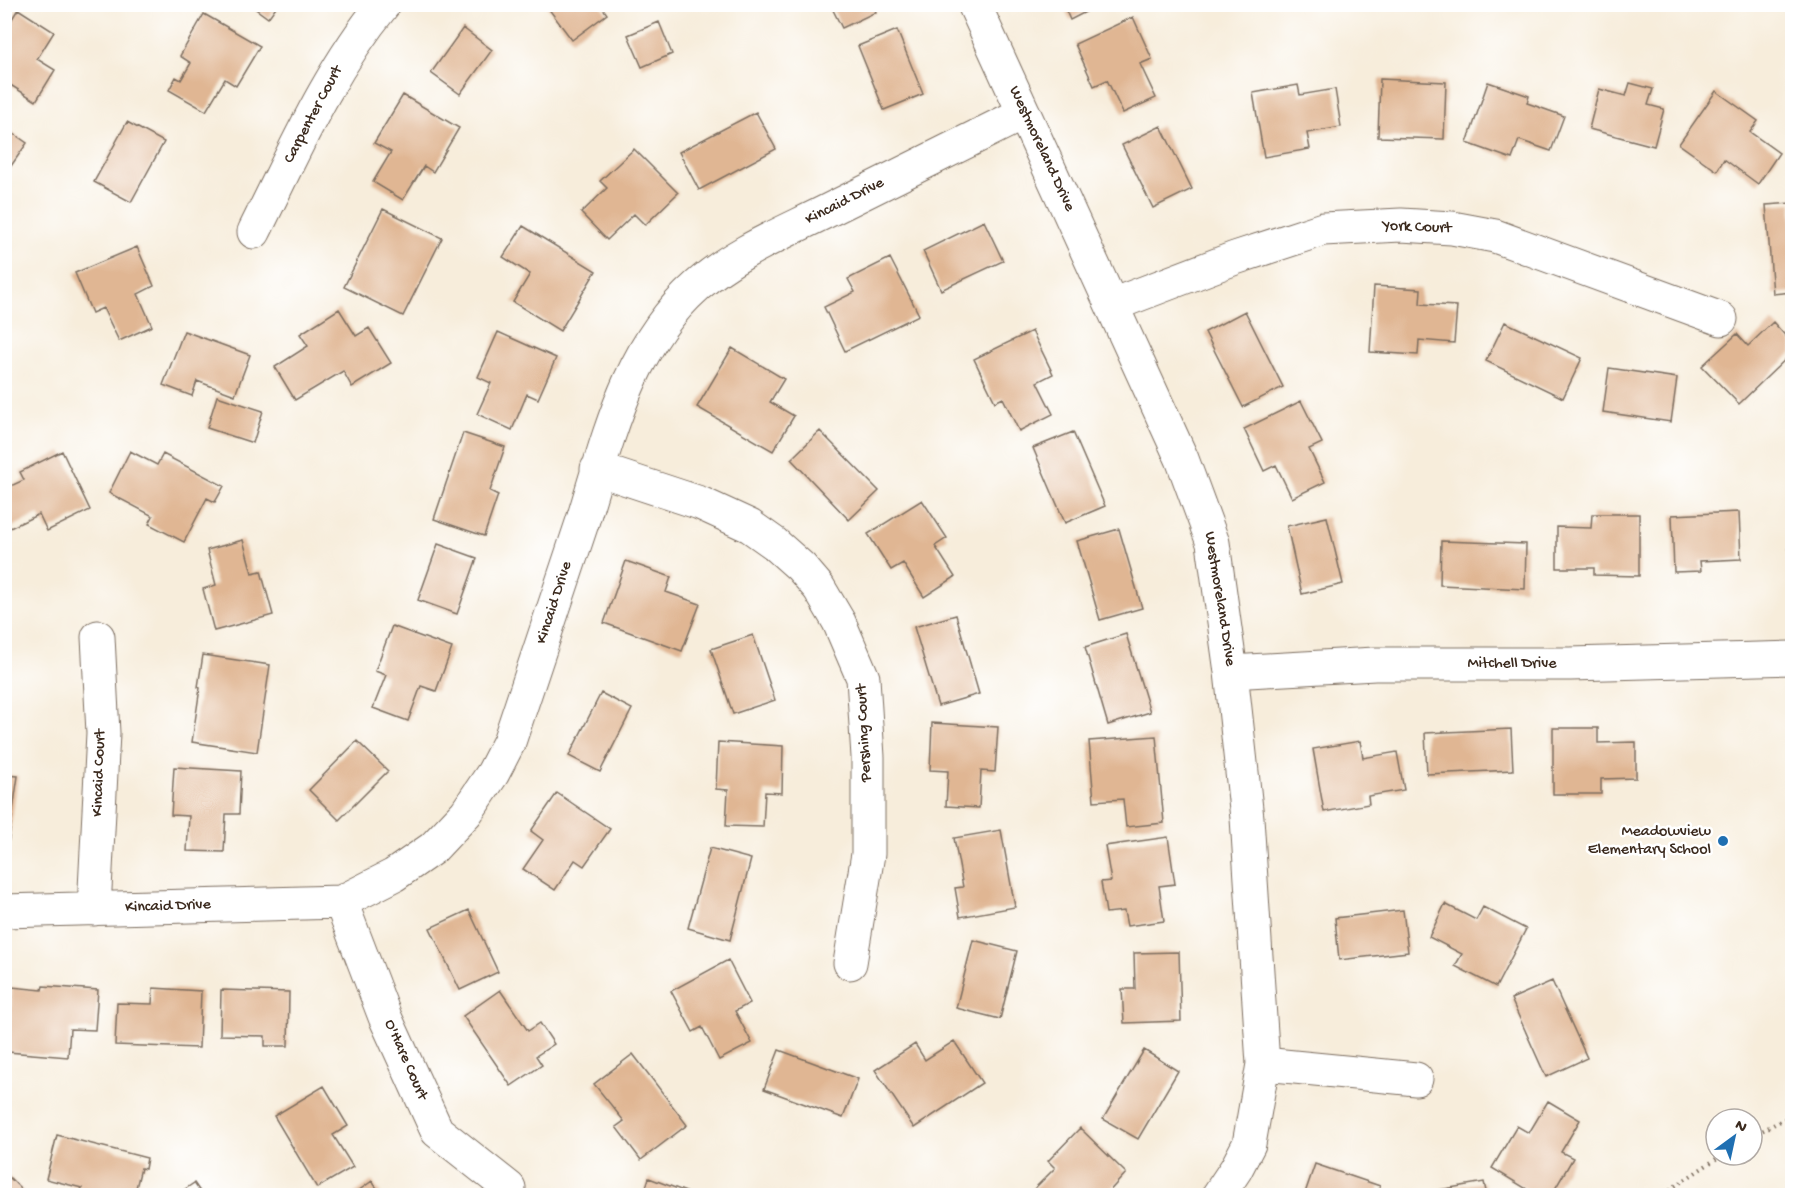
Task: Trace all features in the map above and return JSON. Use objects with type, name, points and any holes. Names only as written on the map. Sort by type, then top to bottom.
[{"type":"street","name":"Carpenter Court","points":[[254,232],[337,70],[359,34],[384,4]]},
{"type":"street","name":"Westmoreland Drive","points":[[974,4],[1182,459],[1213,543],[1231,672],[1247,818],[1263,1064],[1249,1144],[1218,1196]]},
{"type":"street","name":"Kincaid Drive","points":[[4,911],[341,902],[394,876],[433,848],[466,813],[494,773],[509,742],[597,469],[631,377],[652,338],[667,318],[695,288],[740,255],[1024,113]]},
{"type":"street","name":"York Court","points":[[1112,305],[1234,258],[1323,229],[1401,225],[1452,228],[1496,236],[1720,319]]},
{"type":"street","name":"Pershing Court","points":[[597,469],[700,503],[750,526],[801,567],[819,588],[839,622],[863,678],[868,757],[868,854],[850,963]]},
{"type":"street","name":"Kincaid Court","points":[[94,909],[103,733],[98,637]]},
{"type":"street","name":"Mitchell Drive","points":[[1231,672],[1375,664],[1570,664],[1792,658]]},
{"type":"street","name":"O'Hare Court","points":[[341,902],[385,1017],[437,1131],[509,1188]]},
{"type":"street","points":[[1263,1064],[1416,1079]]},
{"type":"path","points":[[1764,1130],[1792,1115]]},
{"type":"path","points":[[1660,1196],[1704,1167]]},
{"type":"building","points":[[249,4],[278,4],[268,18]]},
{"type":"building","points":[[545,4],[600,4],[607,14],[572,40]]},
{"type":"building","points":[[830,4],[872,4],[876,12],[842,28]]},
{"type":"building","points":[[1063,4],[1101,4],[1070,20]]},
{"type":"building","points":[[18,9],[54,32],[37,59],[55,70],[36,101],[4,81],[4,32]]},
{"type":"building","points":[[204,14],[260,46],[236,86],[225,79],[206,111],[169,90],[176,77],[181,80],[191,63],[180,56]]},
{"type":"building","points":[[1133,17],[1152,59],[1140,64],[1156,98],[1123,113],[1107,80],[1094,86],[1075,44]]},
{"type":"building","points":[[659,22],[672,54],[642,67],[628,35]]},
{"type":"building","points":[[463,28],[492,50],[460,94],[431,73]]},
{"type":"building","points":[[897,30],[923,94],[884,110],[858,46]]},
{"type":"building","points":[[1380,79],[1446,82],[1444,139],[1378,137]]},
{"type":"building","points":[[1488,82],[1529,96],[1527,103],[1564,116],[1551,151],[1519,140],[1512,159],[1467,143]]},
{"type":"building","points":[[1630,83],[1653,89],[1648,105],[1664,109],[1654,146],[1589,129],[1599,89],[1626,96]]},
{"type":"building","points":[[1298,85],[1300,95],[1335,89],[1341,127],[1307,133],[1310,149],[1264,157],[1253,93]]},
{"type":"building","points":[[1716,91],[1758,121],[1750,132],[1779,153],[1758,184],[1724,159],[1717,171],[1679,144]]},
{"type":"building","points":[[403,95],[459,128],[433,172],[424,166],[403,200],[373,182],[391,152],[374,143]]},
{"type":"building","points":[[756,112],[776,149],[699,190],[679,152]]},
{"type":"building","points":[[127,122],[164,142],[131,202],[94,182]]},
{"type":"building","points":[[1161,126],[1192,189],[1153,208],[1122,145]]},
{"type":"building","points":[[4,127],[27,143],[4,176]]},
{"type":"building","points":[[634,149],[678,193],[645,225],[634,214],[607,240],[581,213],[607,188],[600,181]]},
{"type":"building","points":[[1792,203],[1792,292],[1773,294],[1766,205]]},
{"type":"building","points":[[383,209],[442,238],[403,316],[344,287]]},
{"type":"building","points":[[984,221],[1003,261],[941,290],[923,251]]},
{"type":"building","points":[[523,226],[596,271],[560,331],[513,302],[530,274],[503,257]]},
{"type":"building","points":[[137,247],[154,286],[138,294],[152,326],[119,341],[103,308],[92,313],[75,273]]},
{"type":"building","points":[[890,258],[919,315],[845,351],[824,307],[855,292],[848,279]]},
{"type":"building","points":[[1374,286],[1421,289],[1420,304],[1457,306],[1454,343],[1419,340],[1418,355],[1370,352]]},
{"type":"building","points":[[339,309],[356,336],[369,328],[391,363],[352,387],[343,371],[295,400],[275,367],[308,346],[300,334]]},
{"type":"building","points":[[1245,311],[1283,387],[1243,407],[1205,332]]},
{"type":"building","points":[[1505,322],[1582,358],[1563,398],[1486,361]]},
{"type":"building","points":[[1773,322],[1792,343],[1792,353],[1739,404],[1702,366],[1737,334],[1748,346]]},
{"type":"building","points":[[184,331],[250,355],[235,395],[197,381],[192,396],[163,385]]},
{"type":"building","points":[[1032,331],[1053,374],[1037,382],[1053,414],[1019,431],[1003,398],[995,402],[974,359]]},
{"type":"building","points":[[498,332],[556,358],[538,399],[527,394],[512,430],[477,414],[491,383],[478,377]]},
{"type":"building","points":[[732,348],[784,379],[770,402],[794,416],[773,451],[697,407]]},
{"type":"building","points":[[1609,368],[1677,378],[1671,422],[1603,412]]},
{"type":"building","points":[[217,396],[263,411],[253,443],[207,428]]},
{"type":"building","points":[[1301,401],[1322,443],[1309,449],[1325,482],[1292,498],[1276,465],[1264,471],[1244,429]]},
{"type":"building","points":[[820,431],[879,491],[849,520],[791,459]]},
{"type":"building","points":[[1073,432],[1105,506],[1065,523],[1033,448]]},
{"type":"building","points":[[463,433],[505,447],[490,491],[498,495],[484,536],[434,519]]},
{"type":"building","points":[[62,451],[90,510],[47,531],[39,514],[6,530],[4,526],[4,489],[24,480],[20,472]]},
{"type":"building","points":[[130,451],[157,465],[163,454],[224,486],[215,502],[207,498],[184,542],[149,524],[153,516],[109,493]]},
{"type":"building","points":[[922,500],[947,538],[935,546],[955,577],[924,597],[903,563],[891,570],[868,534]]},
{"type":"building","points":[[1739,512],[1741,559],[1700,561],[1701,571],[1674,572],[1672,515]]},
{"type":"building","points":[[1592,514],[1639,514],[1639,576],[1594,575],[1594,568],[1557,568],[1557,527],[1591,528]]},
{"type":"building","points":[[1327,517],[1343,584],[1302,594],[1287,526]]},
{"type":"building","points":[[1787,519],[1792,519],[1792,557],[1789,557]]},
{"type":"building","points":[[1119,529],[1142,608],[1100,620],[1077,541]]},
{"type":"building","points":[[243,540],[252,573],[261,571],[273,615],[214,631],[203,589],[216,585],[207,550]]},
{"type":"building","points":[[1441,541],[1526,544],[1525,589],[1440,585]]},
{"type":"building","points":[[438,544],[477,558],[457,614],[418,600]]},
{"type":"building","points":[[626,561],[671,577],[666,592],[700,604],[682,651],[604,623]]},
{"type":"building","points":[[956,615],[979,694],[938,706],[914,627]]},
{"type":"building","points":[[392,626],[452,648],[436,691],[421,686],[408,721],[373,708],[386,675],[375,671]]},
{"type":"building","points":[[1126,634],[1150,712],[1108,725],[1085,647]]},
{"type":"building","points":[[753,635],[775,700],[733,714],[711,649]]},
{"type":"building","points":[[203,655],[270,665],[257,752],[192,742]]},
{"type":"building","points":[[601,693],[632,709],[600,772],[569,756]]},
{"type":"building","points":[[932,723],[998,727],[995,772],[981,771],[979,808],[946,806],[948,771],[930,770]]},
{"type":"building","points":[[1553,728],[1598,728],[1598,743],[1636,742],[1636,778],[1601,779],[1601,794],[1553,794]]},
{"type":"building","points":[[1511,729],[1513,770],[1427,774],[1425,733]]},
{"type":"building","points":[[1156,736],[1164,823],[1126,827],[1123,799],[1094,801],[1089,741]]},
{"type":"building","points":[[357,741],[388,771],[339,820],[309,790]]},
{"type":"building","points":[[1360,741],[1363,758],[1397,752],[1404,790],[1368,796],[1369,804],[1324,812],[1313,749]]},
{"type":"building","points":[[718,742],[783,746],[782,793],[765,792],[763,827],[726,826],[728,790],[716,789]]},
{"type":"building","points":[[174,767],[241,771],[239,814],[226,814],[224,852],[187,851],[189,816],[171,815]]},
{"type":"building","points":[[4,775],[18,776],[8,844],[4,843]]},
{"type":"building","points":[[557,793],[610,829],[584,866],[575,860],[555,890],[523,869],[543,840],[531,831]]},
{"type":"building","points":[[1001,830],[1015,907],[960,917],[955,888],[963,887],[954,838]]},
{"type":"building","points":[[1168,837],[1175,884],[1159,886],[1164,921],[1127,926],[1124,911],[1106,913],[1101,882],[1111,881],[1105,846]]},
{"type":"building","points":[[710,848],[751,859],[730,940],[688,928]]},
{"type":"building","points":[[1445,904],[1476,920],[1483,907],[1526,929],[1496,987],[1455,966],[1462,954],[1429,937]]},
{"type":"building","points":[[469,910],[498,972],[460,990],[430,928]]},
{"type":"building","points":[[1403,910],[1408,952],[1339,960],[1335,918]]},
{"type":"building","points":[[973,940],[1017,951],[1000,1019],[956,1008]]},
{"type":"building","points":[[1179,952],[1181,1021],[1124,1023],[1122,989],[1135,989],[1134,953]]},
{"type":"building","points":[[728,960],[750,1003],[735,1011],[752,1043],[719,1060],[702,1027],[693,1032],[671,991]]},
{"type":"building","points":[[1552,981],[1587,1058],[1546,1077],[1511,999]]},
{"type":"building","points":[[43,986],[98,990],[95,1030],[70,1029],[68,1057],[8,1052],[12,987],[42,990]]},
{"type":"building","points":[[153,988],[201,991],[199,1048],[115,1045],[117,1003],[152,1004]]},
{"type":"building","points":[[221,990],[289,992],[288,1046],[265,1046],[265,1036],[220,1035]]},
{"type":"building","points":[[500,990],[528,1031],[540,1023],[554,1044],[536,1056],[542,1065],[511,1086],[463,1016]]},
{"type":"building","points":[[954,1041],[982,1083],[914,1128],[875,1070],[915,1044],[925,1060]]},
{"type":"building","points":[[779,1050],[858,1079],[843,1118],[764,1089]]},
{"type":"building","points":[[1144,1050],[1178,1071],[1138,1139],[1103,1119]]},
{"type":"building","points":[[633,1054],[687,1125],[641,1160],[616,1127],[624,1121],[594,1084]]},
{"type":"building","points":[[324,1086],[348,1126],[333,1135],[353,1167],[317,1188],[274,1116]]},
{"type":"building","points":[[1548,1101],[1580,1120],[1561,1152],[1573,1158],[1551,1196],[1538,1196],[1492,1168],[1517,1126],[1529,1133]]},
{"type":"building","points":[[1080,1128],[1126,1173],[1105,1196],[1031,1196],[1029,1194],[1055,1168],[1048,1161]]},
{"type":"building","points":[[57,1135],[147,1158],[145,1169],[141,1168],[134,1196],[80,1196],[82,1188],[46,1179]]},
{"type":"building","points":[[1315,1164],[1380,1186],[1377,1196],[1304,1196]]},
{"type":"building","points":[[4,1172],[23,1191],[18,1196],[4,1196]]},
{"type":"building","points":[[649,1178],[694,1195],[694,1196],[643,1196]]},
{"type":"building","points":[[372,1181],[382,1196],[351,1196]]},
{"type":"building","points":[[1484,1182],[1487,1196],[1416,1196],[1416,1194]]},
{"type":"building","points":[[194,1183],[203,1196],[175,1196]]},
{"type":"place","name":"Meadowview Elementary School","points":[[1723,841]]}]
